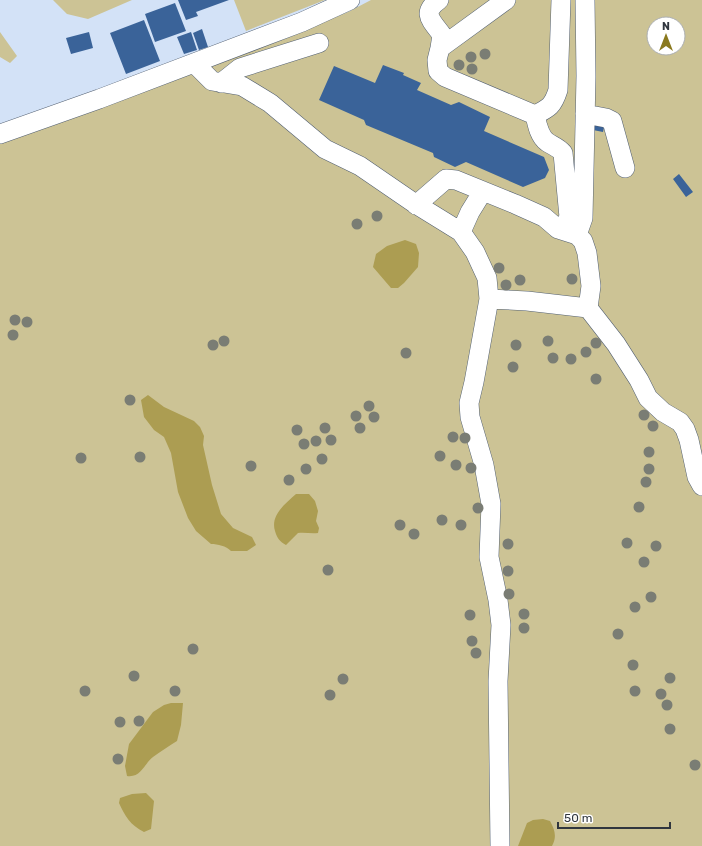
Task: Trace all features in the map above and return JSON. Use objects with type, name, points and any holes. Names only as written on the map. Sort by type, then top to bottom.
[{"type":"street","points":[[0,134],[100,99],[302,22],[350,0]]},
{"type":"street","points":[[439,0],[431,6],[429,10],[429,17],[442,35],[437,60],[438,71],[444,77],[535,115],[548,109],[555,100],[558,90],[561,0]]},
{"type":"street","points":[[440,48],[506,0]]},
{"type":"street","points":[[577,235],[584,218],[586,76],[585,0]]},
{"type":"street","points":[[221,83],[240,68],[319,43]]},
{"type":"street","points":[[194,63],[212,81],[242,86],[270,103],[325,149],[360,166],[461,232],[475,252],[486,278],[489,299],[469,403],[470,417],[484,465],[491,504],[489,557],[498,600],[501,625],[498,681],[500,846]]},
{"type":"street","points":[[585,114],[606,118],[612,121],[621,159],[625,168]]},
{"type":"street","points":[[535,115],[540,134],[546,141],[558,147],[563,153],[569,218],[564,227],[558,229]]},
{"type":"street","points":[[416,204],[446,179],[461,182],[515,204],[544,217],[558,229],[577,235],[583,241],[587,253],[591,286],[588,308]]},
{"type":"street","points":[[461,232],[470,212],[483,191]]},
{"type":"street","points":[[489,299],[527,301],[588,308],[616,344],[639,380],[648,398],[663,412],[680,422],[685,429],[698,477],[702,486]]},
{"type":"shaded area","points":[[53,0],[132,0],[88,19],[67,14]]},
{"type":"shaded area","points":[[234,0],[325,0],[246,31]]},
{"type":"shaded area","points":[[371,0],[702,0],[702,846],[0,846],[0,143],[287,38],[350,11]]},
{"type":"shaded area","points":[[0,32],[17,56],[10,63],[0,57]]},
{"type":"shaded area","points":[[405,240],[416,244],[419,253],[418,267],[398,288],[391,288],[373,267],[376,254],[387,246]]},
{"type":"shaded area","points":[[148,395],[164,407],[194,421],[200,427],[204,436],[203,445],[212,485],[221,514],[233,528],[252,537],[256,545],[247,551],[231,551],[222,546],[211,544],[196,531],[188,518],[178,492],[171,453],[164,437],[154,430],[144,417],[141,400]]},
{"type":"shaded area","points":[[296,494],[309,494],[315,501],[318,511],[316,521],[319,528],[318,533],[298,533],[286,545],[280,541],[277,536],[274,525],[280,510]]},
{"type":"shaded area","points":[[171,703],[183,703],[181,725],[177,741],[153,757],[139,773],[132,776],[127,776],[125,766],[129,744],[153,712],[164,705]]},
{"type":"shaded area","points":[[146,793],[154,801],[151,829],[144,832],[128,820],[119,803],[120,798],[132,794]]},
{"type":"shaded area","points":[[543,819],[550,821],[554,830],[555,837],[552,846],[518,846],[527,823],[533,820]]},
{"type":"building","points":[[178,0],[229,0],[196,12],[198,16],[186,20]]},
{"type":"building","points":[[175,3],[186,31],[155,42],[145,14]]},
{"type":"building","points":[[144,20],[160,61],[126,74],[110,33]]},
{"type":"building","points":[[202,29],[208,47],[199,50],[193,33]]},
{"type":"building","points":[[89,32],[93,48],[71,54],[66,38]]},
{"type":"building","points":[[191,32],[197,50],[184,54],[177,37]]},
{"type":"building","points":[[383,65],[404,73],[403,75],[421,83],[417,90],[451,105],[459,102],[490,117],[484,131],[544,157],[549,170],[545,178],[523,187],[466,162],[455,167],[434,157],[433,153],[366,125],[364,120],[319,100],[334,66],[375,83]]},
{"type":"building","points":[[595,121],[605,123],[603,132],[593,130]]},
{"type":"building","points":[[679,174],[693,192],[686,197],[673,179]]}]
